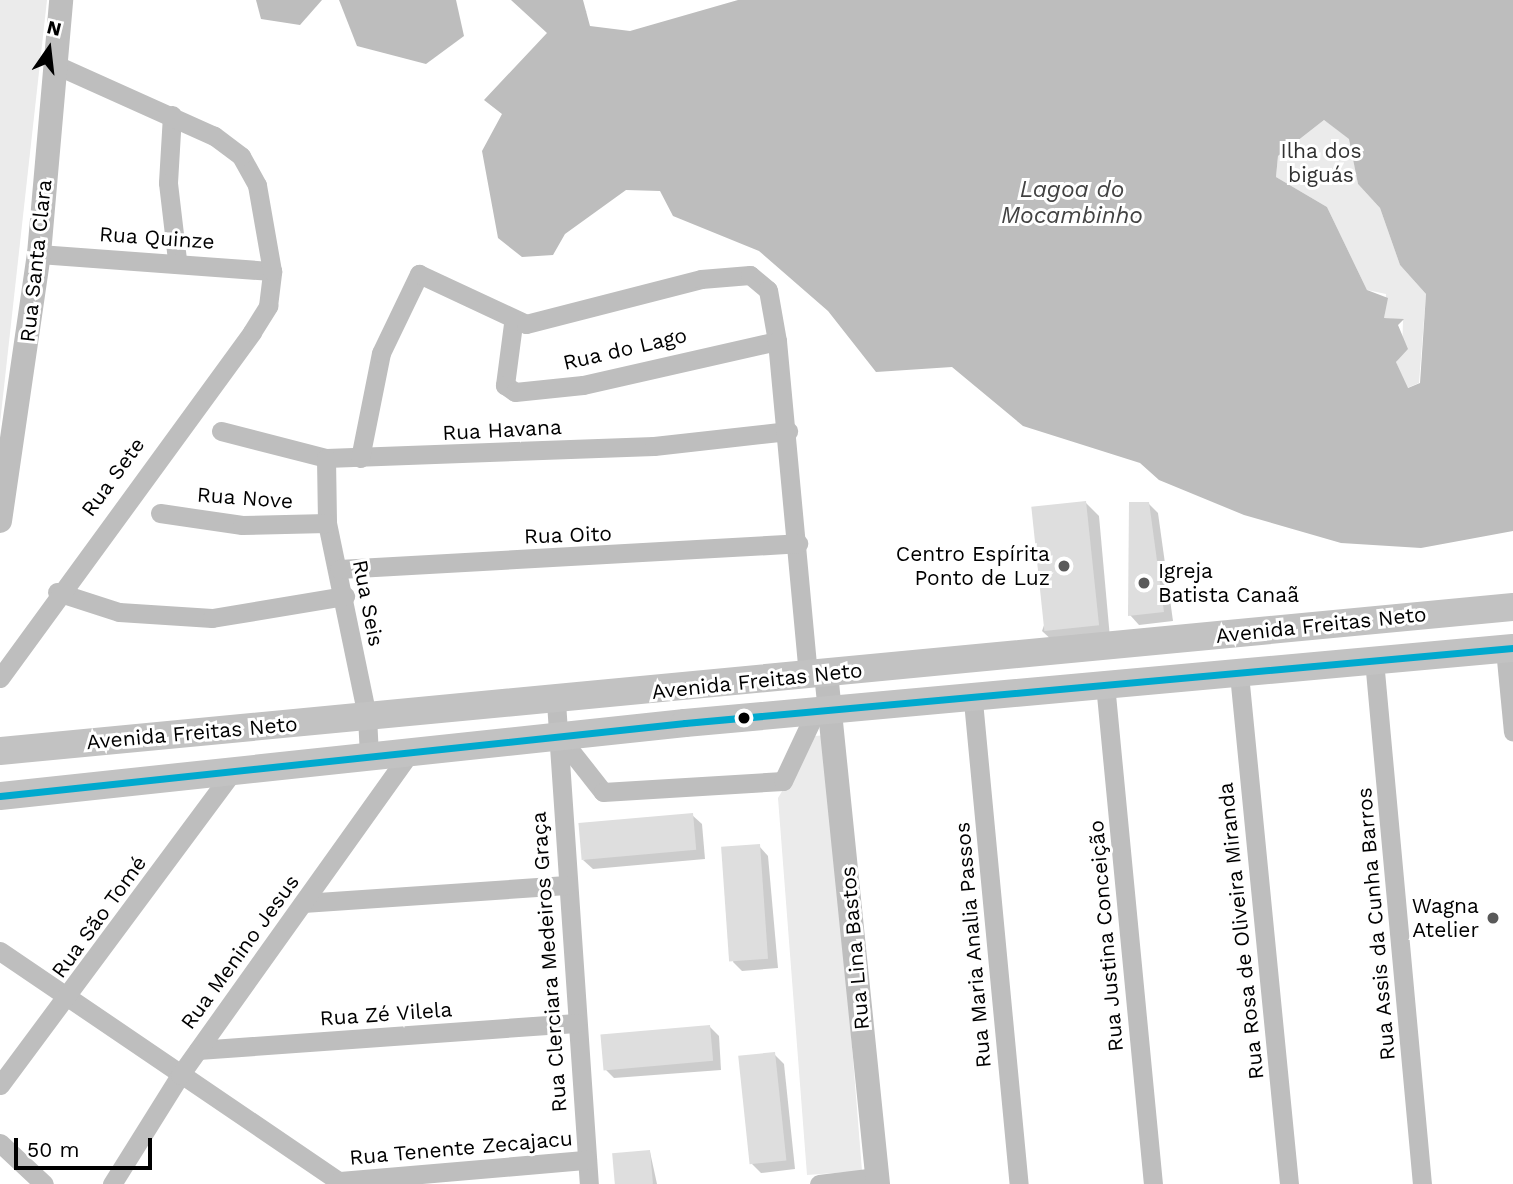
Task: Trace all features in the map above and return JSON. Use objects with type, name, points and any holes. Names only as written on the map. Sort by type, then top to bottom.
[{"type":"main road","name":"Avenida Freitas Neto","points":[[0,751],[367,716],[556,702],[1513,607]]},
{"type":"main road","points":[[1454,612],[1460,653]]},
{"type":"main road","points":[[1187,638],[1193,678]]},
{"type":"main road","name":"Avenida Freitas Neto","points":[[0,796],[232,773],[412,750],[973,701],[1105,684],[1509,648]]},
{"type":"street","name":"Rua Santa Clara","points":[[0,521],[39,254],[61,0]]},
{"type":"street","points":[[54,64],[172,116],[241,156],[257,185],[272,271]]},
{"type":"street","points":[[172,116],[168,183],[177,260]]},
{"type":"street","name":"Rua Quinze","points":[[39,254],[177,260],[272,271]]},
{"type":"street","name":"Rua Sete","points":[[0,678],[57,592],[268,306],[272,271]]},
{"type":"street","points":[[360,458],[381,354],[419,274],[430,274],[513,324],[738,273],[768,290],[778,341],[798,543],[817,674]]},
{"type":"street","name":"Rua do Lago","points":[[513,324],[505,385],[515,392],[583,385],[778,341]]},
{"type":"street","name":"Rua Havana","points":[[221,431],[326,458],[360,458],[654,446],[788,431]]},
{"type":"street","name":"Rua Seis","points":[[326,458],[327,523],[345,596],[367,716],[369,756]]},
{"type":"street","name":"Rua Nove","points":[[160,513],[242,525],[327,523]]},
{"type":"street","name":"Rua Oito","points":[[339,569],[798,543]]},
{"type":"street","points":[[57,592],[119,611],[212,618],[345,596]]},
{"type":"street","points":[[1509,648],[1513,733]]},
{"type":"street","name":"Rua Assis da Cunha Barros","points":[[1374,660],[1422,1184]]},
{"type":"street","name":"Rua Lina Bastos","points":[[817,674],[824,713],[877,1180]]},
{"type":"street","name":"Rua Rosa de Oliveira Miranda","points":[[1239,674],[1289,1184]]},
{"type":"street","name":"Rua Justina Conceição","points":[[1105,684],[1153,1184]]},
{"type":"street","name":"Rua Maria Analia Passos","points":[[973,701],[1018,1184]]},
{"type":"street","name":"Rua Clerciara Medeiros Graça","points":[[556,702],[566,885],[589,1184]]},
{"type":"street","points":[[557,736],[603,792],[783,781],[824,713]]},
{"type":"street","name":"Rua Menino Jesus","points":[[112,1184],[180,1075],[412,750]]},
{"type":"street","name":"Rua São Tomé","points":[[0,1085],[68,998],[232,773]]},
{"type":"street","points":[[303,903],[566,885]]},
{"type":"street","points":[[0,951],[341,1183]]},
{"type":"street","name":"Rua Zé Vilela","points":[[198,1050],[576,1023]]},
{"type":"street","points":[[0,1143],[44,1184]]},
{"type":"street","name":"Rua Tenente Zecajacu","points":[[341,1183],[587,1160]]},
{"type":"street","points":[[819,1184],[877,1180]]},
{"type":"green space","points":[[0,0],[47,0],[0,423]]},
{"type":"green space","name":"Ilha dos biguás","points":[[1324,120],[1350,139],[1358,184],[1380,208],[1400,265],[1426,294],[1419,383],[1407,388],[1396,362],[1402,353],[1403,320],[1384,318],[1386,294],[1367,290],[1327,207],[1276,177],[1278,156]]},
{"type":"green space","points":[[827,735],[862,1171],[807,1175],[778,798],[815,736]]},
{"type":"water","points":[[256,0],[322,0],[300,25],[261,19]]},
{"type":"water","points":[[339,0],[456,0],[464,36],[426,64],[357,46]]},
{"type":"water","name":"Lagoa do Mocambinho","points":[[511,0],[583,0],[590,26],[630,31],[738,0],[1513,0],[1513,531],[1421,548],[1341,543],[1244,515],[1159,480],[1140,463],[1023,426],[952,367],[876,372],[828,311],[759,251],[673,216],[660,191],[626,190],[565,234],[553,255],[522,257],[498,238],[482,151],[502,114],[484,100],[547,33]],"holes":[[[1324,120],[1349,139],[1358,184],[1380,208],[1400,265],[1426,294],[1420,383],[1408,388],[1396,362],[1408,349],[1398,325],[1404,319],[1384,318],[1388,298],[1367,290],[1327,207],[1276,177],[1278,156]]]},
{"type":"building","name":"Centro Espírita Ponto de Luz","points":[[1086,501],[1099,625],[1044,631],[1031,507]]},
{"type":"building","name":"Igreja Batista Canaã","points":[[1129,502],[1149,502],[1164,612],[1128,616]]},
{"type":"building","points":[[693,813],[696,850],[582,860],[578,823]]},
{"type":"building","points":[[760,844],[768,959],[729,961],[721,847]]},
{"type":"building","points":[[710,1025],[713,1061],[604,1070],[600,1035]]},
{"type":"building","points":[[775,1052],[786,1160],[750,1164],[738,1056]]},
{"type":"building","points":[[650,1150],[653,1184],[615,1184],[612,1153]]},
{"type":"transit line","points":[[0,796],[685,723],[1513,648]]},
{"type":"place","name":"Centro Espírita Ponto de Luz","points":[[1064,566]]},
{"type":"place","name":"Igreja Batista Canaã","points":[[1144,583]]},
{"type":"place","name":"Wagna Atelier","points":[[1493,918]]}]
